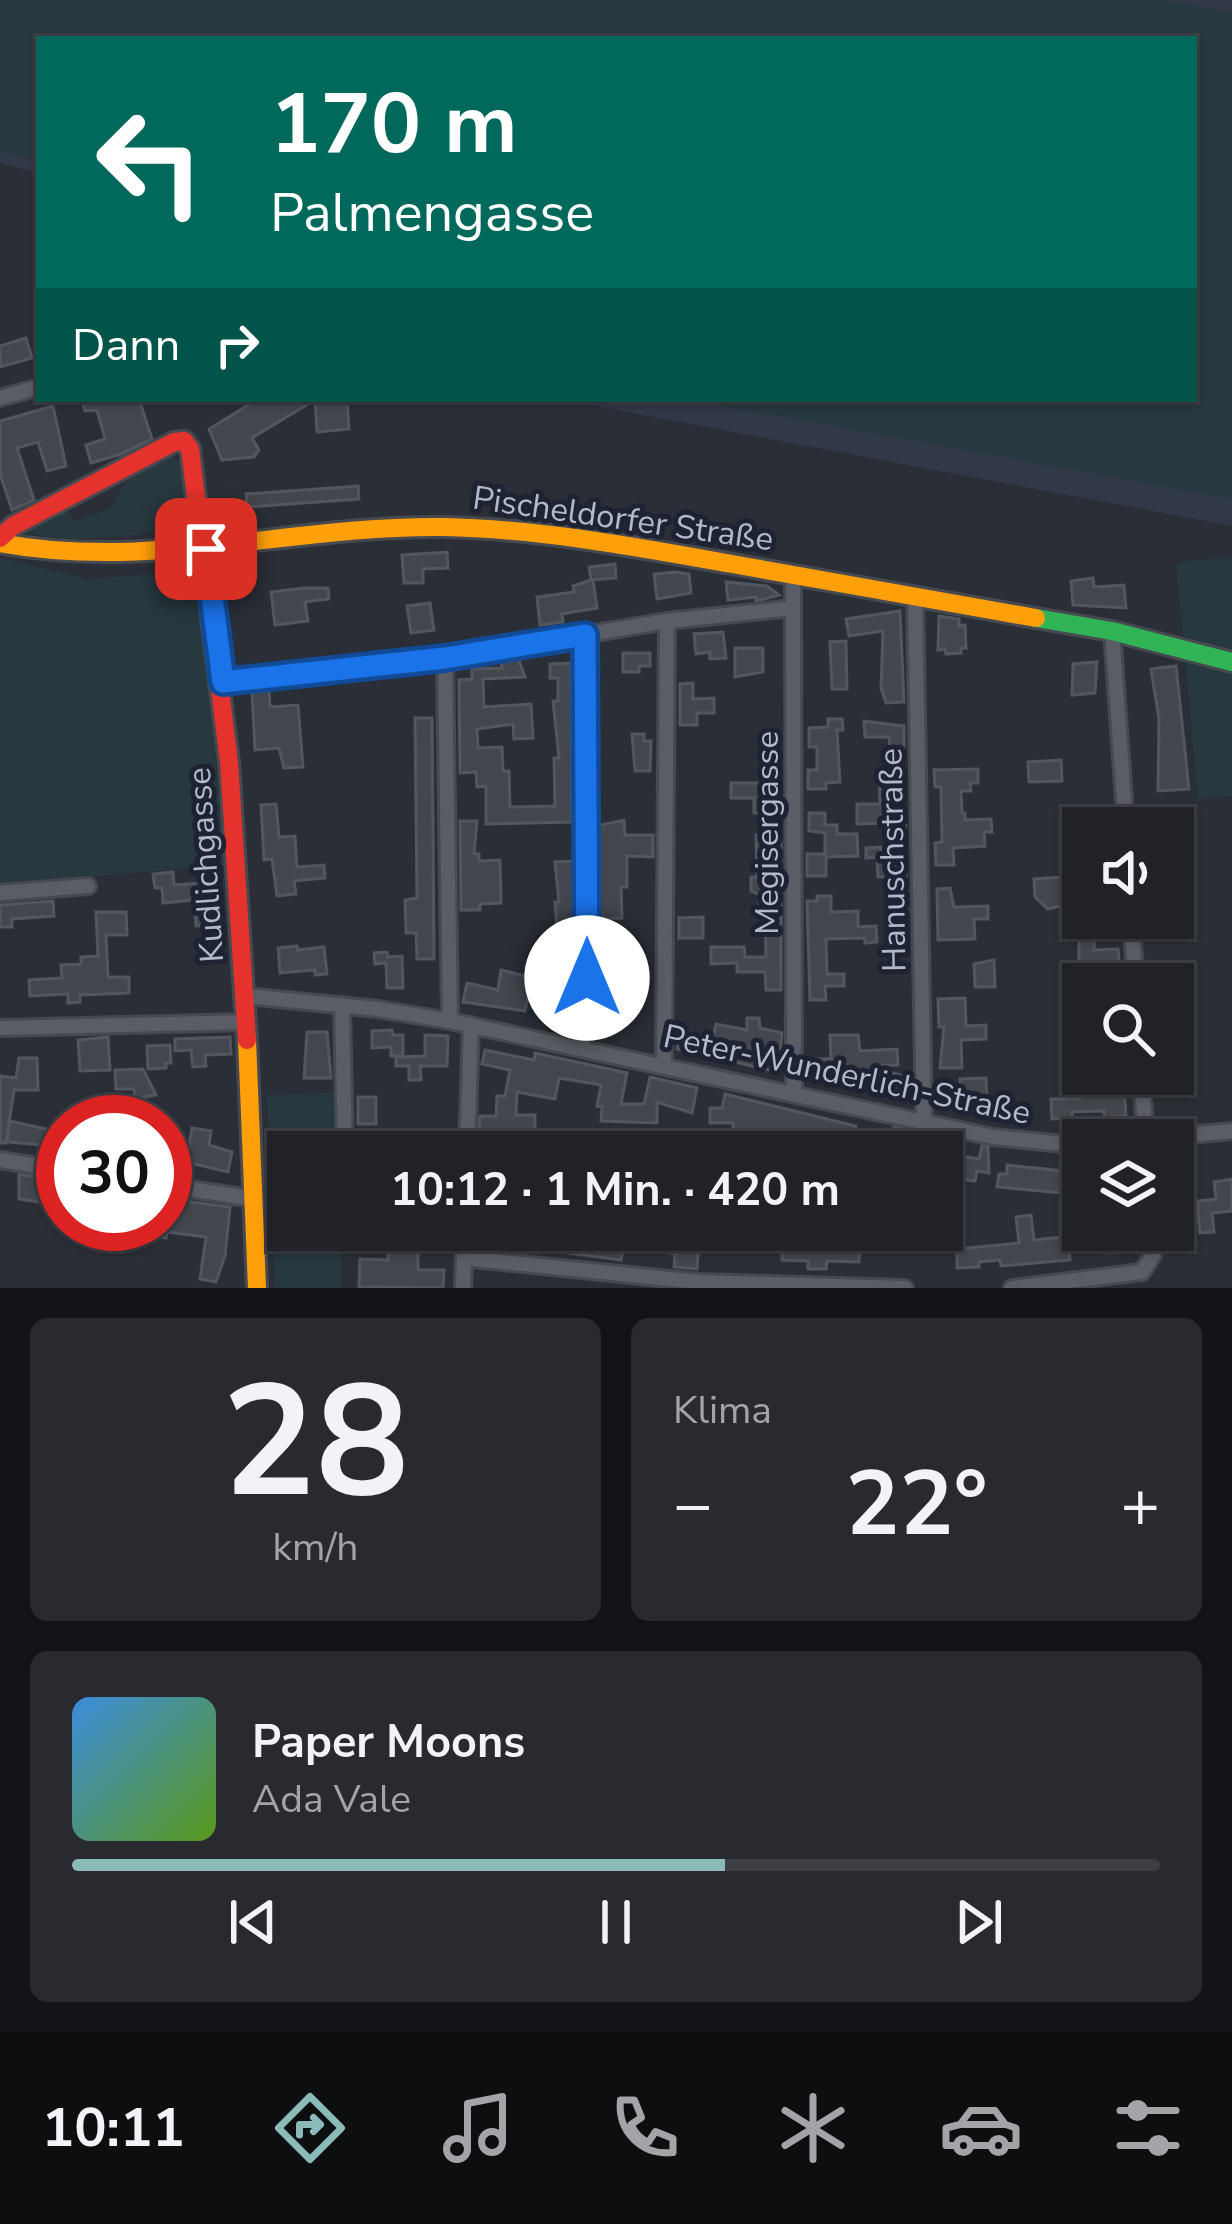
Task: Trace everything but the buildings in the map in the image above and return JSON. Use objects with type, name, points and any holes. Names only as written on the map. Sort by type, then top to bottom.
[{"type":"main road","name":"Kudlichgasse","points":[[0,540],[13,526],[174,442],[184,441],[190,449],[223,682],[246,996],[256,1288]]},
{"type":"main road","name":"Pischeldorfer Straße","points":[[0,540],[33,551],[88,556],[452,525],[592,539],[793,574],[1112,631],[1232,662]]},
{"type":"street","points":[[0,398],[36,388]]},
{"type":"street","name":"Megisergasse","points":[[793,574],[794,1092]]},
{"type":"street","name":"Hanuschstraße","points":[[915,597],[924,1121]]},
{"type":"street","points":[[223,682],[445,658],[667,621],[793,608]]},
{"type":"street","points":[[664,1064],[667,621]]},
{"type":"street","points":[[1112,631],[1125,807]]},
{"type":"street","points":[[580,1047],[587,1021],[585,635]]},
{"type":"street","points":[[445,658],[450,1021]]},
{"type":"street","points":[[0,893],[88,886]]},
{"type":"street","name":"Peter-Wunderlich-Straße","points":[[246,996],[450,1021],[993,1137],[1062,1144]]},
{"type":"street","points":[[343,1005],[345,1131]]},
{"type":"street","points":[[0,1028],[247,1022]]},
{"type":"street","points":[[468,1131],[471,1025]]},
{"type":"street","points":[[1194,1134],[1232,1131]]},
{"type":"street","points":[[0,1160],[36,1165]]},
{"type":"street","points":[[192,1189],[254,1199]]},
{"type":"street","points":[[464,1251],[464,1288]]},
{"type":"street","points":[[1012,1288],[1142,1272],[1153,1251]]},
{"type":"street","points":[[464,1258],[699,1282],[904,1288]]},
{"type":"shaded area","points":[[0,0],[1232,0],[1232,526],[574,402],[1197,402],[1197,36],[36,36],[36,173],[0,163]]},
{"type":"shaded area","points":[[0,0],[1163,0],[1232,13],[1232,499],[702,402],[1197,402],[1197,36],[36,36],[36,160],[0,151]]},
{"type":"shaded area","points":[[169,454],[181,464],[185,513],[171,532],[72,540],[25,533],[67,510],[74,522],[111,508],[130,473]]},
{"type":"shaded area","points":[[1232,556],[1232,651],[1183,636],[1176,563]]},
{"type":"shaded area","points":[[0,558],[88,579],[195,570],[209,673],[224,865],[0,885]]},
{"type":"shaded area","points":[[1185,659],[1232,674],[1232,796],[1198,799]]},
{"type":"shaded area","points":[[339,1092],[340,1131],[268,1131],[267,1095]]},
{"type":"shaded area","points":[[273,1251],[341,1251],[342,1288],[275,1288]]},
{"type":"traffic: fast","points":[[1036,618],[1112,631],[1232,662]]},
{"type":"traffic: slow","points":[[0,543],[112,552],[387,528],[480,528],[624,545],[1036,618]]},
{"type":"traffic: slow","points":[[247,1040],[257,1288]]},
{"type":"traffic: jam","points":[[0,538],[13,526],[174,442],[184,441],[190,449],[229,762],[247,1040]]},
{"type":"route","points":[[206,549],[223,682],[445,658],[585,635],[587,978]]}]
